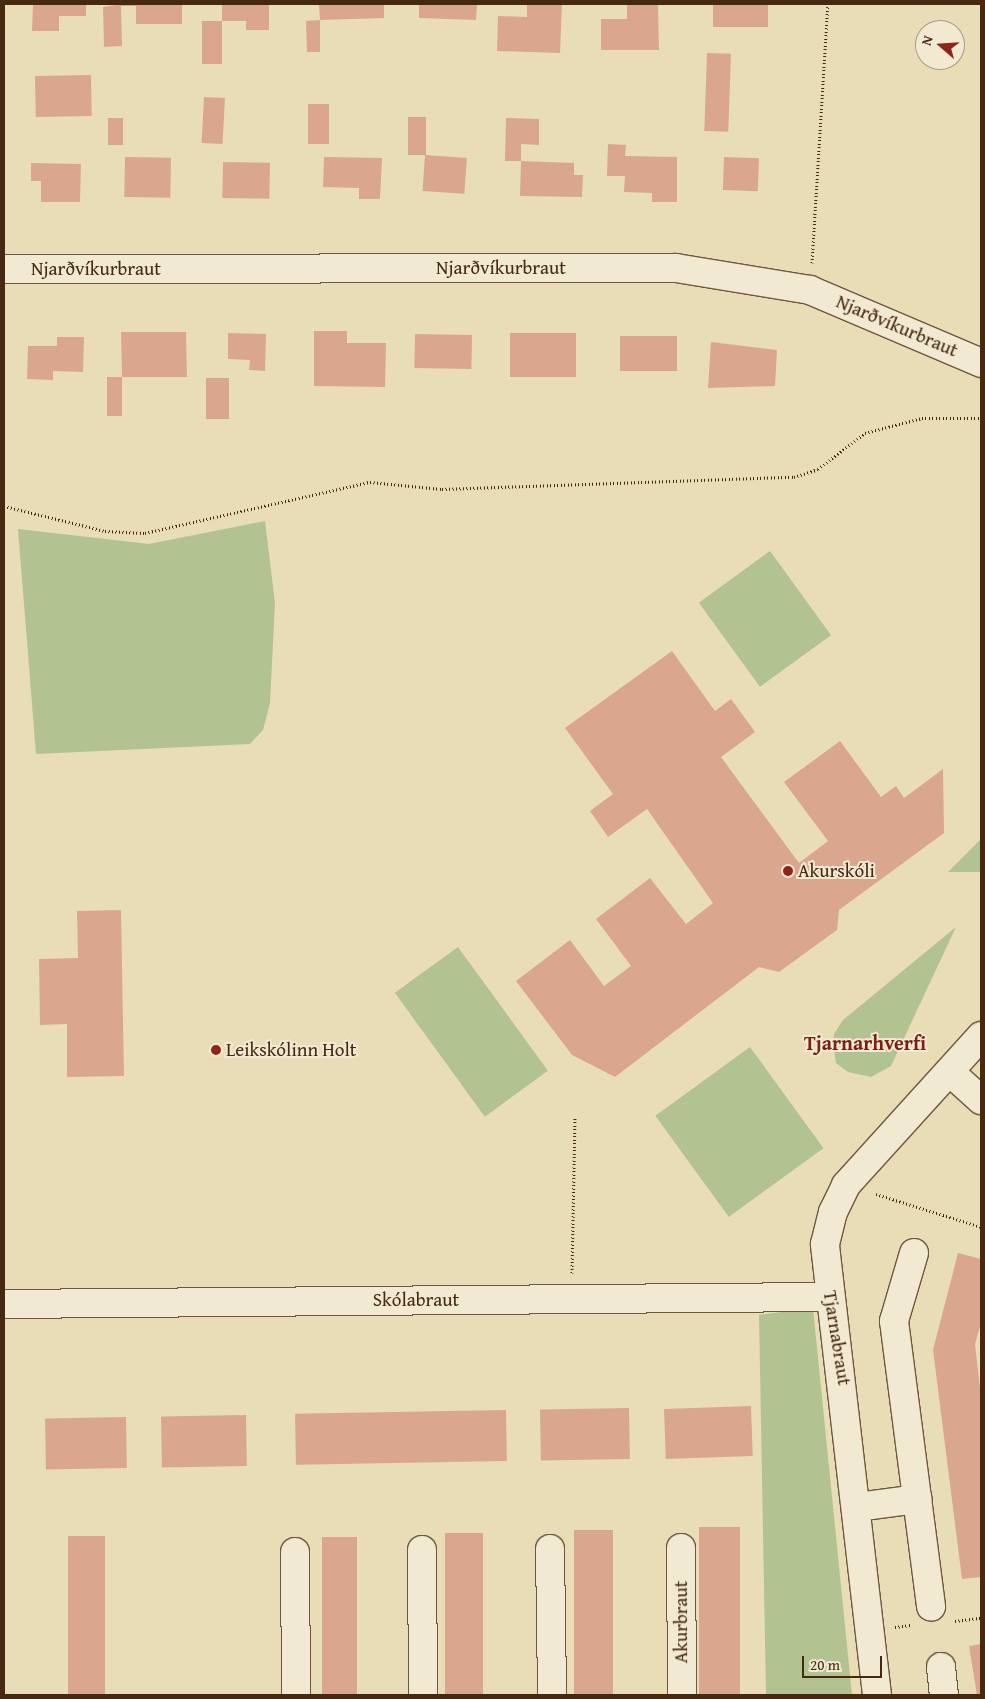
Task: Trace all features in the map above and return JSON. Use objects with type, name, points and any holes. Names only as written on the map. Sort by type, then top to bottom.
[{"type":"street","name":"Njarðvíkurbraut","points":[[4,269],[676,268],[810,290],[922,334],[981,363]]},
{"type":"street","name":"Tjarnabraut","points":[[878,1695],[839,1342],[829,1297],[825,1244],[833,1212],[846,1185],[981,1036]]},
{"type":"street","points":[[950,1072],[981,1100]]},
{"type":"street","points":[[914,1254],[894,1321],[931,1607]]},
{"type":"street","name":"Skólabraut","points":[[4,1304],[829,1297]]},
{"type":"street","points":[[857,1507],[917,1499]]},
{"type":"street","name":"Akurbraut","points":[[681,1548],[682,1695]]},
{"type":"street","points":[[550,1549],[552,1695]]},
{"type":"street","points":[[422,1550],[423,1695]]},
{"type":"street","points":[[295,1552],[296,1695]]},
{"type":"street","points":[[941,1667],[944,1695]]},
{"type":"path","points":[[810,290],[828,4]]},
{"type":"path","points":[[4,506],[105,530],[144,533],[370,482],[442,490],[794,477],[818,469],[865,433],[922,418],[981,418]]},
{"type":"path","points":[[572,1299],[575,1117]]},
{"type":"path","points":[[846,1185],[981,1226]]},
{"type":"green space","points":[[265,521],[275,603],[270,703],[263,730],[250,744],[36,754],[18,529],[149,544]]},
{"type":"green space","points":[[770,551],[831,635],[760,687],[699,603]]},
{"type":"green space","points":[[981,839],[981,872],[948,872]]},
{"type":"green space","points":[[956,927],[891,1066],[871,1077],[848,1072],[836,1063],[834,1034],[843,1020]]},
{"type":"green space","points":[[458,947],[548,1071],[485,1117],[395,993]]},
{"type":"green space","points":[[750,1047],[823,1148],[729,1217],[655,1116]]},
{"type":"green space","points":[[813,1308],[852,1695],[766,1695],[759,1315]]},
{"type":"building","points":[[33,4],[86,4],[86,16],[59,16],[59,31],[32,31]]},
{"type":"building","points":[[121,4],[182,4],[182,24],[136,24],[136,6],[121,6],[122,46],[104,47],[103,7]]},
{"type":"building","points":[[222,4],[269,4],[269,30],[246,30],[246,21],[222,21]]},
{"type":"building","points":[[319,4],[384,4],[384,18],[320,20]]},
{"type":"building","points":[[419,4],[477,4],[476,20],[419,18]]},
{"type":"building","points":[[527,4],[562,4],[560,53],[497,51],[498,16],[527,17]]},
{"type":"building","points":[[627,4],[658,4],[659,50],[601,50],[601,19],[627,19]]},
{"type":"building","points":[[713,4],[768,4],[768,27],[713,27]]},
{"type":"building","points":[[320,20],[320,52],[307,52],[306,21]]},
{"type":"building","points":[[202,21],[222,21],[222,64],[202,64]]},
{"type":"building","points":[[707,53],[731,54],[728,132],[704,131]]},
{"type":"building","points":[[91,75],[92,116],[36,117],[35,76]]},
{"type":"building","points":[[204,97],[225,98],[223,144],[202,143]]},
{"type":"building","points":[[308,104],[329,104],[329,144],[308,144]]},
{"type":"building","points":[[408,117],[426,117],[426,155],[408,155]]},
{"type":"building","points":[[108,118],[123,118],[123,145],[108,145]]},
{"type":"building","points":[[506,118],[539,119],[539,145],[521,144],[521,161],[505,161]]},
{"type":"building","points":[[608,144],[626,145],[625,156],[677,157],[677,202],[652,202],[652,193],[624,192],[625,176],[607,176]]},
{"type":"building","points":[[425,155],[467,158],[464,194],[422,191]]},
{"type":"building","points":[[125,157],[171,158],[170,198],[124,197]]},
{"type":"building","points":[[324,157],[382,158],[380,199],[359,199],[359,188],[323,187]]},
{"type":"building","points":[[724,157],[759,158],[758,191],[723,190]]},
{"type":"building","points":[[521,161],[574,163],[574,175],[583,175],[582,197],[520,196]]},
{"type":"building","points":[[223,162],[270,163],[269,199],[222,198]]},
{"type":"building","points":[[31,163],[81,164],[80,202],[41,202],[41,181],[31,181]]},
{"type":"building","points":[[314,331],[347,331],[347,343],[386,343],[385,387],[314,386]]},
{"type":"building","points":[[121,332],[186,332],[187,377],[122,377]]},
{"type":"building","points":[[228,333],[266,334],[265,371],[249,370],[250,360],[228,359]]},
{"type":"building","points":[[510,333],[576,333],[576,377],[510,377]]},
{"type":"building","points":[[415,334],[472,335],[471,369],[414,368]]},
{"type":"building","points":[[620,336],[677,336],[677,371],[620,371]]},
{"type":"building","points":[[57,337],[84,337],[83,372],[53,371],[53,380],[27,379],[28,346],[57,346]]},
{"type":"building","points":[[711,342],[777,350],[775,386],[708,388]]},
{"type":"building","points":[[107,377],[122,377],[122,416],[107,416]]},
{"type":"building","points":[[206,378],[229,378],[229,419],[206,419]]},
{"type":"building","points":[[672,651],[715,711],[731,699],[755,732],[721,757],[799,863],[828,841],[784,782],[840,741],[881,797],[896,786],[904,798],[943,769],[944,833],[839,910],[837,930],[779,972],[759,967],[615,1077],[572,1055],[516,981],[570,940],[604,986],[631,966],[596,919],[650,878],[686,924],[713,903],[647,809],[608,837],[590,811],[613,794],[565,728]]},
{"type":"building","points":[[121,910],[124,1076],[67,1077],[67,1024],[40,1025],[39,959],[78,958],[77,911]]},
{"type":"building","points":[[958,1253],[981,1259],[981,1323],[975,1344],[981,1397],[981,1577],[962,1579],[933,1350]]},
{"type":"building","points":[[751,1406],[753,1456],[666,1459],[664,1409]]},
{"type":"building","points":[[629,1408],[630,1459],[541,1461],[540,1410]]},
{"type":"building","points":[[506,1410],[507,1461],[296,1465],[295,1414]]},
{"type":"building","points":[[246,1415],[247,1466],[162,1467],[161,1416]]},
{"type":"building","points":[[126,1417],[127,1468],[46,1469],[45,1418]]},
{"type":"building","points":[[699,1527],[740,1527],[740,1695],[699,1695]]},
{"type":"building","points":[[574,1530],[613,1530],[613,1695],[574,1695]]},
{"type":"building","points":[[445,1533],[483,1533],[483,1695],[445,1695]]},
{"type":"building","points":[[68,1536],[105,1536],[105,1695],[68,1695]]},
{"type":"building","points":[[322,1537],[357,1537],[357,1695],[322,1695]]},
{"type":"building","points":[[981,1644],[981,1695],[977,1695],[969,1646]]},
{"type":"place","name":"Akurskóli","points":[[788,871]]},
{"type":"place","name":"Leikskólinn Holt","points":[[216,1050]]},
{"type":"district","name":"Tjarnarhverfi","points":[[865,1042]]}]
